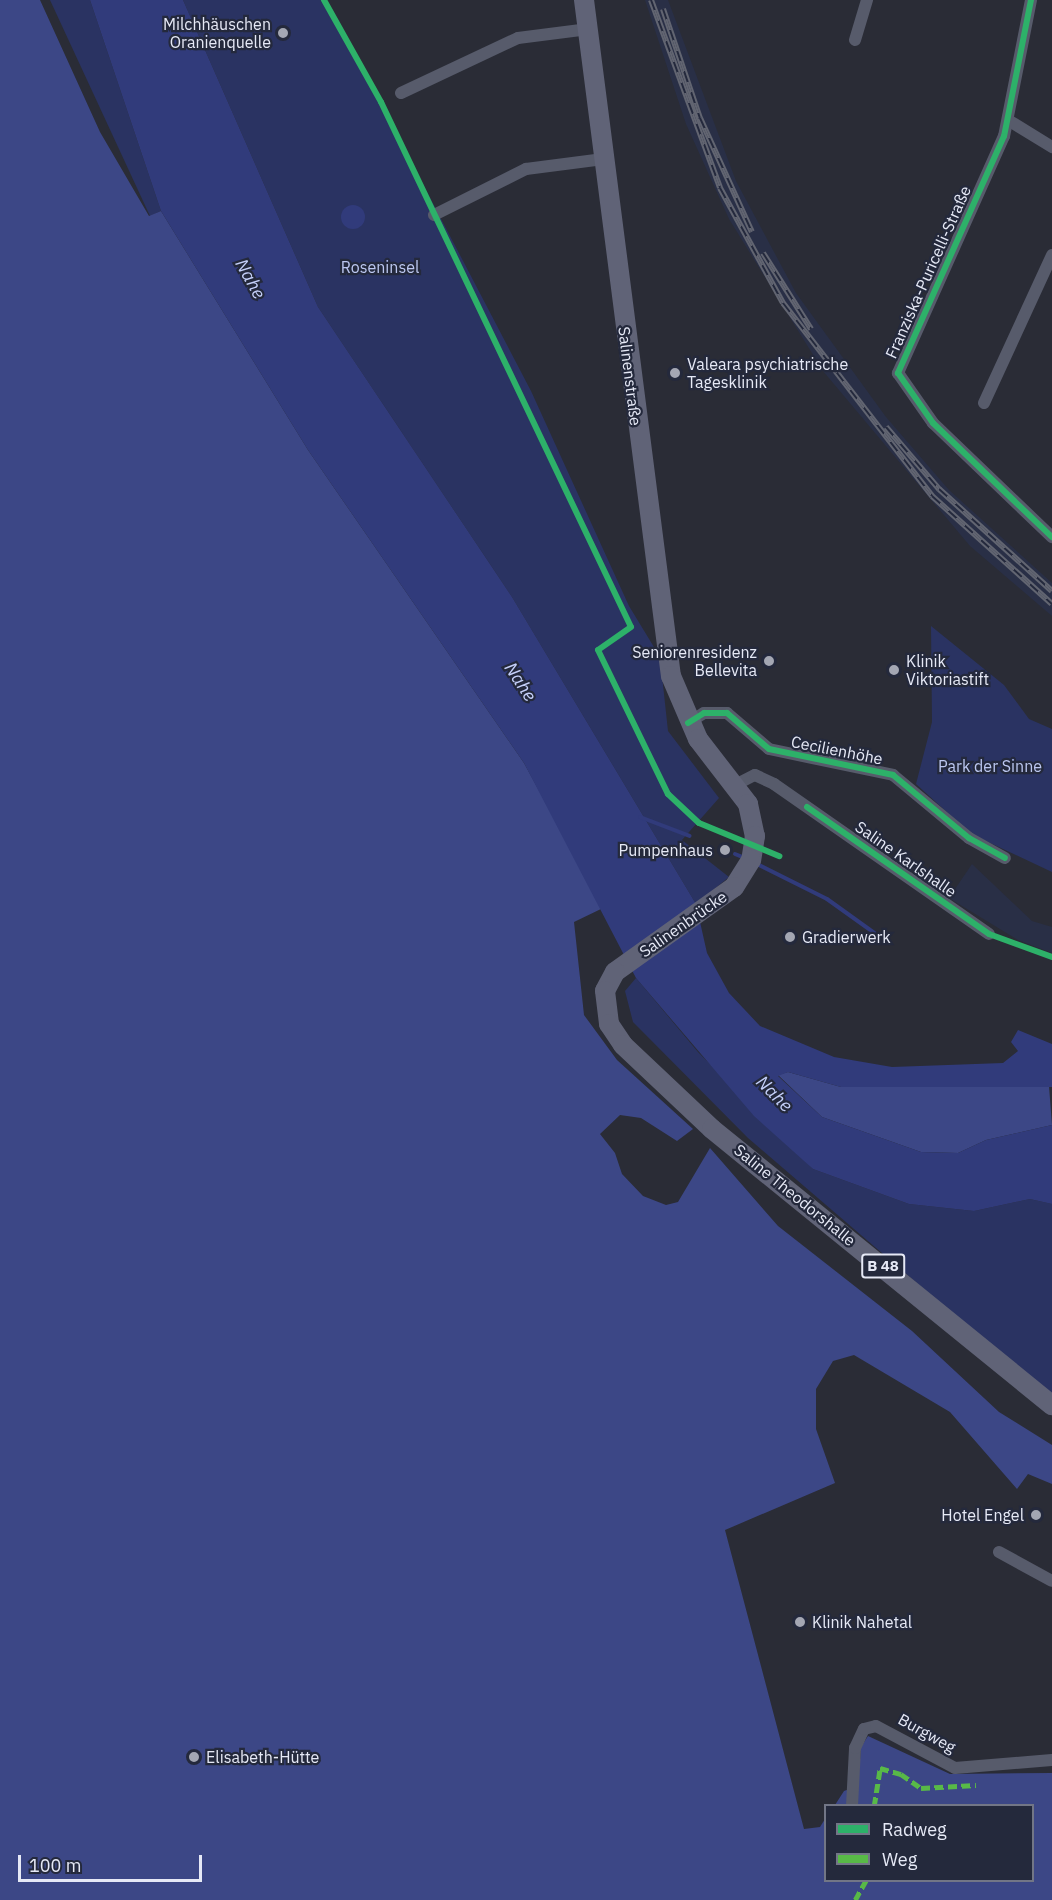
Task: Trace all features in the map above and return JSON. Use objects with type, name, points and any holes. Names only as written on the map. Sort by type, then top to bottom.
[{"type":"main road","name":"Salinenstraße","points":[[584,0],[660,607],[674,688],[688,723],[702,745],[735,785]]},
{"type":"main road","name":"Salinenbrücke","points":[[611,977],[734,887],[751,860],[755,836],[748,804],[735,785]]},
{"type":"main road","name":"Saline Theodorshalle","points":[[611,977],[609,1024],[646,1068],[712,1129],[1052,1405]]},
{"type":"street","points":[[855,40],[867,0]]},
{"type":"street","name":"Franziska-Puricelli-Straße","points":[[1031,0],[1008,120],[898,373],[933,423],[1052,537]]},
{"type":"street","points":[[401,93],[518,38],[588,29]]},
{"type":"street","points":[[1008,120],[1052,147]]},
{"type":"street","points":[[434,215],[526,169],[603,159]]},
{"type":"street","points":[[984,403],[1052,255]]},
{"type":"street","name":"Cecilienhöhe","points":[[688,723],[704,713],[727,713],[769,749],[893,775],[969,838],[1005,858]]},
{"type":"street","name":"Saline Karlshalle","points":[[735,785],[755,776],[774,784],[989,934]]},
{"type":"street","points":[[999,1552],[1052,1581]]},
{"type":"street","name":"Burgweg","points":[[852,1804],[855,1748],[864,1730],[876,1726],[956,1768],[1052,1760]]},
{"type":"shaded area","points":[[0,0],[40,0],[100,132],[149,216],[161,211],[308,450],[524,763],[603,908],[574,922],[584,1015],[617,1060],[693,1129],[677,1141],[641,1118],[620,1115],[600,1134],[615,1153],[622,1174],[643,1196],[666,1205],[678,1202],[710,1148],[778,1226],[912,1331],[999,1412],[1052,1445],[1052,1484],[1028,1474],[1017,1489],[950,1412],[854,1355],[833,1361],[816,1389],[816,1429],[835,1483],[725,1530],[804,1829],[820,1827],[824,1821],[824,1882],[1034,1882],[1034,1804],[836,1804],[844,1791],[858,1786],[861,1747],[868,1736],[950,1774],[1052,1773],[1052,1900],[0,1900]]},
{"type":"shaded area","points":[[645,0],[668,0],[736,181],[796,293],[886,417],[949,490],[1052,583],[1052,616],[970,546],[823,371],[729,219],[686,124]]},
{"type":"shaded area","points":[[972,864],[1032,921],[1052,927],[1052,953],[1018,940],[949,898]]},
{"type":"shaded area","points":[[788,1072],[841,1087],[1049,1086],[1052,1125],[986,1140],[958,1153],[921,1152],[822,1117],[778,1075]]},
{"type":"green space","points":[[50,0],[90,0],[161,211],[150,216]]},
{"type":"green space","name":"Roseninsel","points":[[183,0],[324,0],[345,35],[531,391],[629,606],[660,657],[668,731],[719,798],[682,840],[729,877],[696,904],[512,597],[318,307]]},
{"type":"green space","name":"Park der Sinne","points":[[931,626],[1004,685],[1029,719],[1052,729],[1052,872],[971,834],[916,784],[932,722]]},
{"type":"green space","points":[[636,978],[698,1052],[813,1169],[909,1204],[974,1211],[1030,1199],[1052,1204],[1052,1399],[748,1138],[633,1022],[625,991]]},
{"type":"water","name":"Nahe","points":[[90,0],[183,0],[318,307],[512,597],[696,904],[707,953],[729,993],[760,1026],[834,1057],[892,1067],[1003,1063],[1018,1051],[1011,1042],[1018,1030],[1052,1044],[1052,1087],[841,1087],[788,1072],[778,1076],[822,1117],[921,1152],[958,1153],[986,1140],[1052,1125],[1052,1204],[1030,1199],[974,1211],[909,1204],[813,1169],[754,1116],[636,978],[524,763],[308,450],[161,211]]},
{"type":"water","points":[[353,205],[361,209],[365,217],[361,225],[353,229],[345,225],[341,217],[345,209]]},
{"type":"waterway","points":[[640,817],[690,836]]},
{"type":"waterway","points":[[735,854],[745,858]]},
{"type":"waterway","points":[[755,863],[827,899],[880,937]]},
{"type":"railway","points":[[651,0],[720,188],[783,303],[932,496],[1052,604]]},
{"type":"railway","points":[[663,9],[700,118],[752,232]]},
{"type":"railway","points":[[763,253],[811,329]]},
{"type":"railway","points":[[886,427],[939,489],[1052,591]]},
{"type":"marked path","points":[[874,1804],[880,1768],[901,1774],[921,1788],[976,1785]]},
{"type":"marked path","points":[[855,1900],[865,1882]]},
{"type":"cycle path","points":[[324,0],[381,102],[631,627],[598,650],[668,794],[699,823],[779,856]]},
{"type":"cycle path","points":[[1031,0],[1004,136],[898,373],[933,423],[1052,537]]},
{"type":"cycle path","points":[[688,723],[704,713],[727,713],[769,749],[893,775],[969,838],[1005,858]]},
{"type":"cycle path","points":[[807,807],[989,934],[1052,957]]},
{"type":"place","name":"Milchhäuschen Oranienquelle","points":[[283,33]]},
{"type":"place","name":"Valeara psychiatrische Tagesklinik","points":[[675,373]]},
{"type":"place","name":"Seniorenresidenz Bellevita","points":[[769,661]]},
{"type":"place","name":"Klinik Viktoriastift","points":[[894,670]]},
{"type":"place","name":"Pumpenhaus","points":[[725,850]]},
{"type":"place","name":"Gradierwerk","points":[[790,937]]},
{"type":"place","name":"Hotel Engel","points":[[1036,1515]]},
{"type":"place","name":"Klinik Nahetal","points":[[800,1622]]},
{"type":"place","name":"Elisabeth-Hütte","points":[[194,1757]]}]
